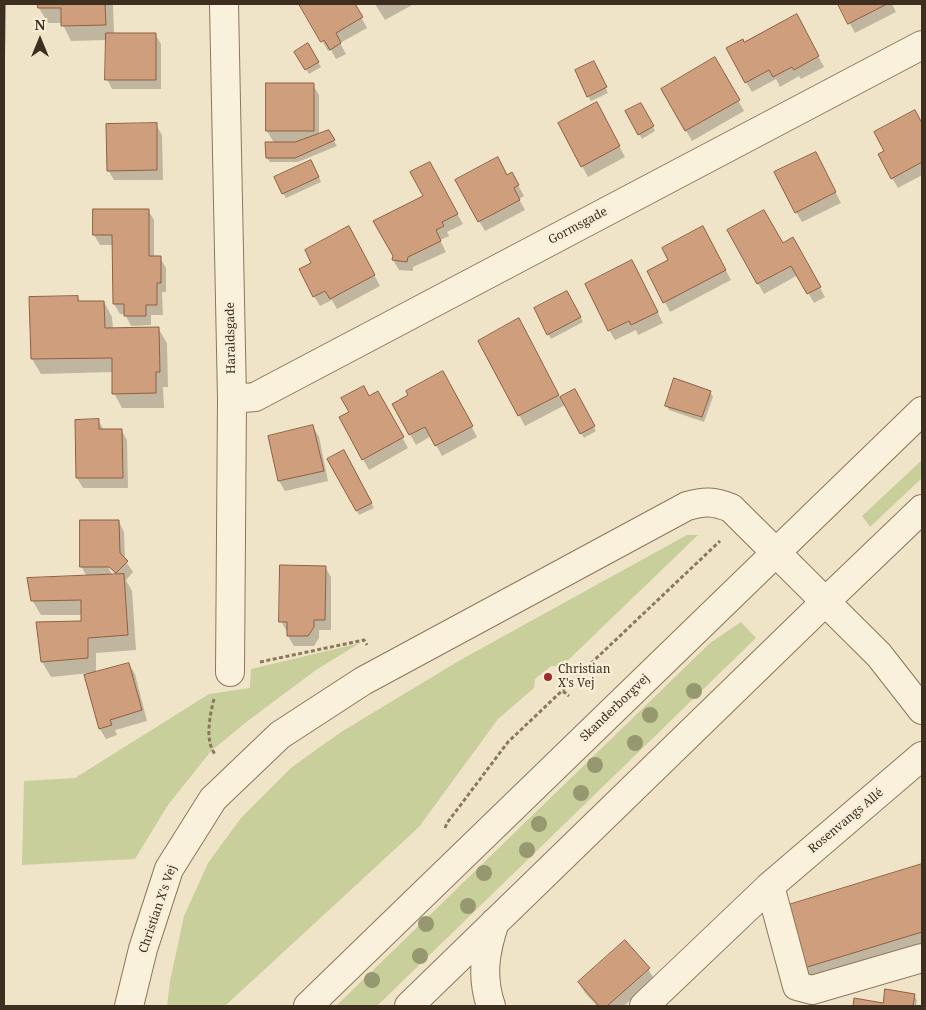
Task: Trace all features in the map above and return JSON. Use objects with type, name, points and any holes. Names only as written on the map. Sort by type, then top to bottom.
[{"type":"street","name":"Haraldsgade","points":[[224,4],[232,399],[230,672]]},
{"type":"street","name":"Gormsgade","points":[[232,399],[255,397],[922,45]]},
{"type":"street","name":"Skanderborgvej","points":[[308,1006],[922,411]]},
{"type":"street","name":"Christian X's Vej","points":[[128,1006],[143,949],[169,869],[213,799],[280,736],[363,682],[687,506],[703,502],[718,503],[731,508],[825,602]]},
{"type":"street","points":[[409,1006],[922,509]]},
{"type":"street","points":[[825,602],[879,655],[922,710]]},
{"type":"street","name":"Rosenvangs Allé","points":[[644,1006],[770,886],[922,756]]},
{"type":"street","points":[[770,886],[797,986],[812,990],[922,958]]},
{"type":"street","points":[[491,1006],[484,977],[485,958],[496,920]]},
{"type":"path","points":[[443,832],[446,823],[508,742],[722,539]]},
{"type":"path","points":[[236,777],[211,751],[209,720],[216,690],[230,672],[248,664],[364,640],[382,671]]},
{"type":"path","points":[[563,690],[569,696]]},
{"type":"green space","points":[[922,460],[922,478],[870,527],[862,516]]},
{"type":"green space","points":[[687,535],[698,535],[562,666],[551,666],[535,679],[534,688],[498,719],[419,827],[225,1006],[167,1006],[170,981],[184,916],[208,863],[241,818],[292,767],[341,732],[462,659]]},
{"type":"green space","points":[[741,622],[756,638],[377,1006],[336,1006],[710,643]]},
{"type":"green space","points":[[360,643],[316,670],[211,751],[168,805],[135,859],[22,865],[24,781],[75,778],[209,694],[250,688],[251,669]]},
{"type":"building","points":[[38,4],[105,4],[106,25],[61,26],[61,8],[38,8]]},
{"type":"building","points":[[299,4],[355,4],[363,17],[336,33],[341,43],[330,50],[324,40],[321,42]]},
{"type":"building","points":[[838,4],[887,4],[848,24]]},
{"type":"building","points":[[797,14],[819,56],[794,70],[792,67],[773,77],[769,70],[745,83],[726,48],[743,39],[744,42]]},
{"type":"building","points":[[106,33],[156,33],[156,80],[105,80]]},
{"type":"building","points":[[308,43],[319,62],[305,70],[294,52]]},
{"type":"building","points":[[715,57],[740,100],[685,131],[661,89]]},
{"type":"building","points":[[594,61],[607,87],[587,97],[575,70]]},
{"type":"building","points":[[266,83],[314,83],[314,131],[266,131]]},
{"type":"building","points":[[597,102],[620,146],[581,167],[558,123]]},
{"type":"building","points":[[641,103],[654,126],[638,135],[625,111]]},
{"type":"building","points":[[915,110],[922,123],[922,162],[891,179],[878,154],[884,151],[874,132]]},
{"type":"building","points":[[157,123],[157,170],[107,171],[106,124]]},
{"type":"building","points":[[329,130],[335,140],[295,158],[266,158],[265,142],[295,142]]},
{"type":"building","points":[[816,152],[836,192],[795,213],[774,172]]},
{"type":"building","points":[[498,157],[507,175],[512,172],[519,185],[514,188],[520,200],[478,222],[455,180]]},
{"type":"building","points":[[311,160],[319,177],[282,194],[274,177]]},
{"type":"building","points":[[430,162],[458,214],[442,222],[444,226],[436,230],[441,241],[408,257],[407,262],[392,260],[393,256],[373,221],[423,196],[410,172]]},
{"type":"building","points":[[93,209],[149,209],[149,256],[161,256],[161,283],[157,283],[157,305],[146,305],[146,316],[124,316],[124,304],[113,304],[112,235],[93,235]]},
{"type":"building","points":[[764,210],[783,243],[793,237],[821,287],[807,294],[791,266],[757,284],[727,230]]},
{"type":"building","points":[[349,226],[375,275],[330,299],[325,291],[313,297],[299,269],[311,263],[305,250]]},
{"type":"building","points":[[703,226],[726,270],[663,303],[647,271],[668,260],[662,248]]},
{"type":"building","points":[[632,260],[658,312],[631,325],[629,321],[608,331],[585,284]]},
{"type":"building","points":[[567,291],[581,317],[547,335],[534,308]]},
{"type":"building","points":[[78,296],[78,301],[104,301],[105,328],[159,327],[160,372],[156,372],[156,393],[112,394],[112,358],[31,359],[29,297]]},
{"type":"building","points":[[519,318],[559,395],[518,416],[478,341]]},
{"type":"building","points":[[443,371],[473,426],[435,446],[425,427],[409,435],[392,404],[408,395],[406,391]]},
{"type":"building","points":[[674,378],[711,391],[702,417],[665,406]]},
{"type":"building","points":[[364,386],[369,396],[378,391],[404,437],[362,460],[339,417],[349,412],[341,398]]},
{"type":"building","points":[[575,389],[595,426],[580,434],[560,397]]},
{"type":"building","points":[[99,419],[99,429],[122,429],[123,478],[76,478],[75,420]]},
{"type":"building","points":[[313,425],[324,471],[278,481],[268,436]]},
{"type":"building","points":[[344,450],[372,503],[356,511],[327,459]]},
{"type":"building","points":[[80,520],[119,520],[120,553],[128,561],[116,573],[109,567],[80,567]]},
{"type":"building","points":[[280,565],[326,566],[325,620],[314,620],[314,627],[308,636],[287,636],[287,622],[279,622]]},
{"type":"building","points":[[124,574],[128,635],[88,638],[88,658],[41,662],[36,622],[81,621],[81,600],[31,601],[27,578]]},
{"type":"building","points":[[129,663],[142,710],[110,720],[112,725],[99,729],[84,675]]},
{"type":"building","points":[[922,864],[922,932],[804,968],[785,906]]},
{"type":"building","points":[[625,940],[650,968],[607,1006],[599,1006],[578,982]]},
{"type":"building","points":[[885,989],[915,994],[913,1006],[853,1006],[854,998],[883,1003]]},
{"type":"tram line","points":[[4,115],[5,4]]},
{"type":"place","name":"Christian X's Vej","points":[[548,677]]}]
